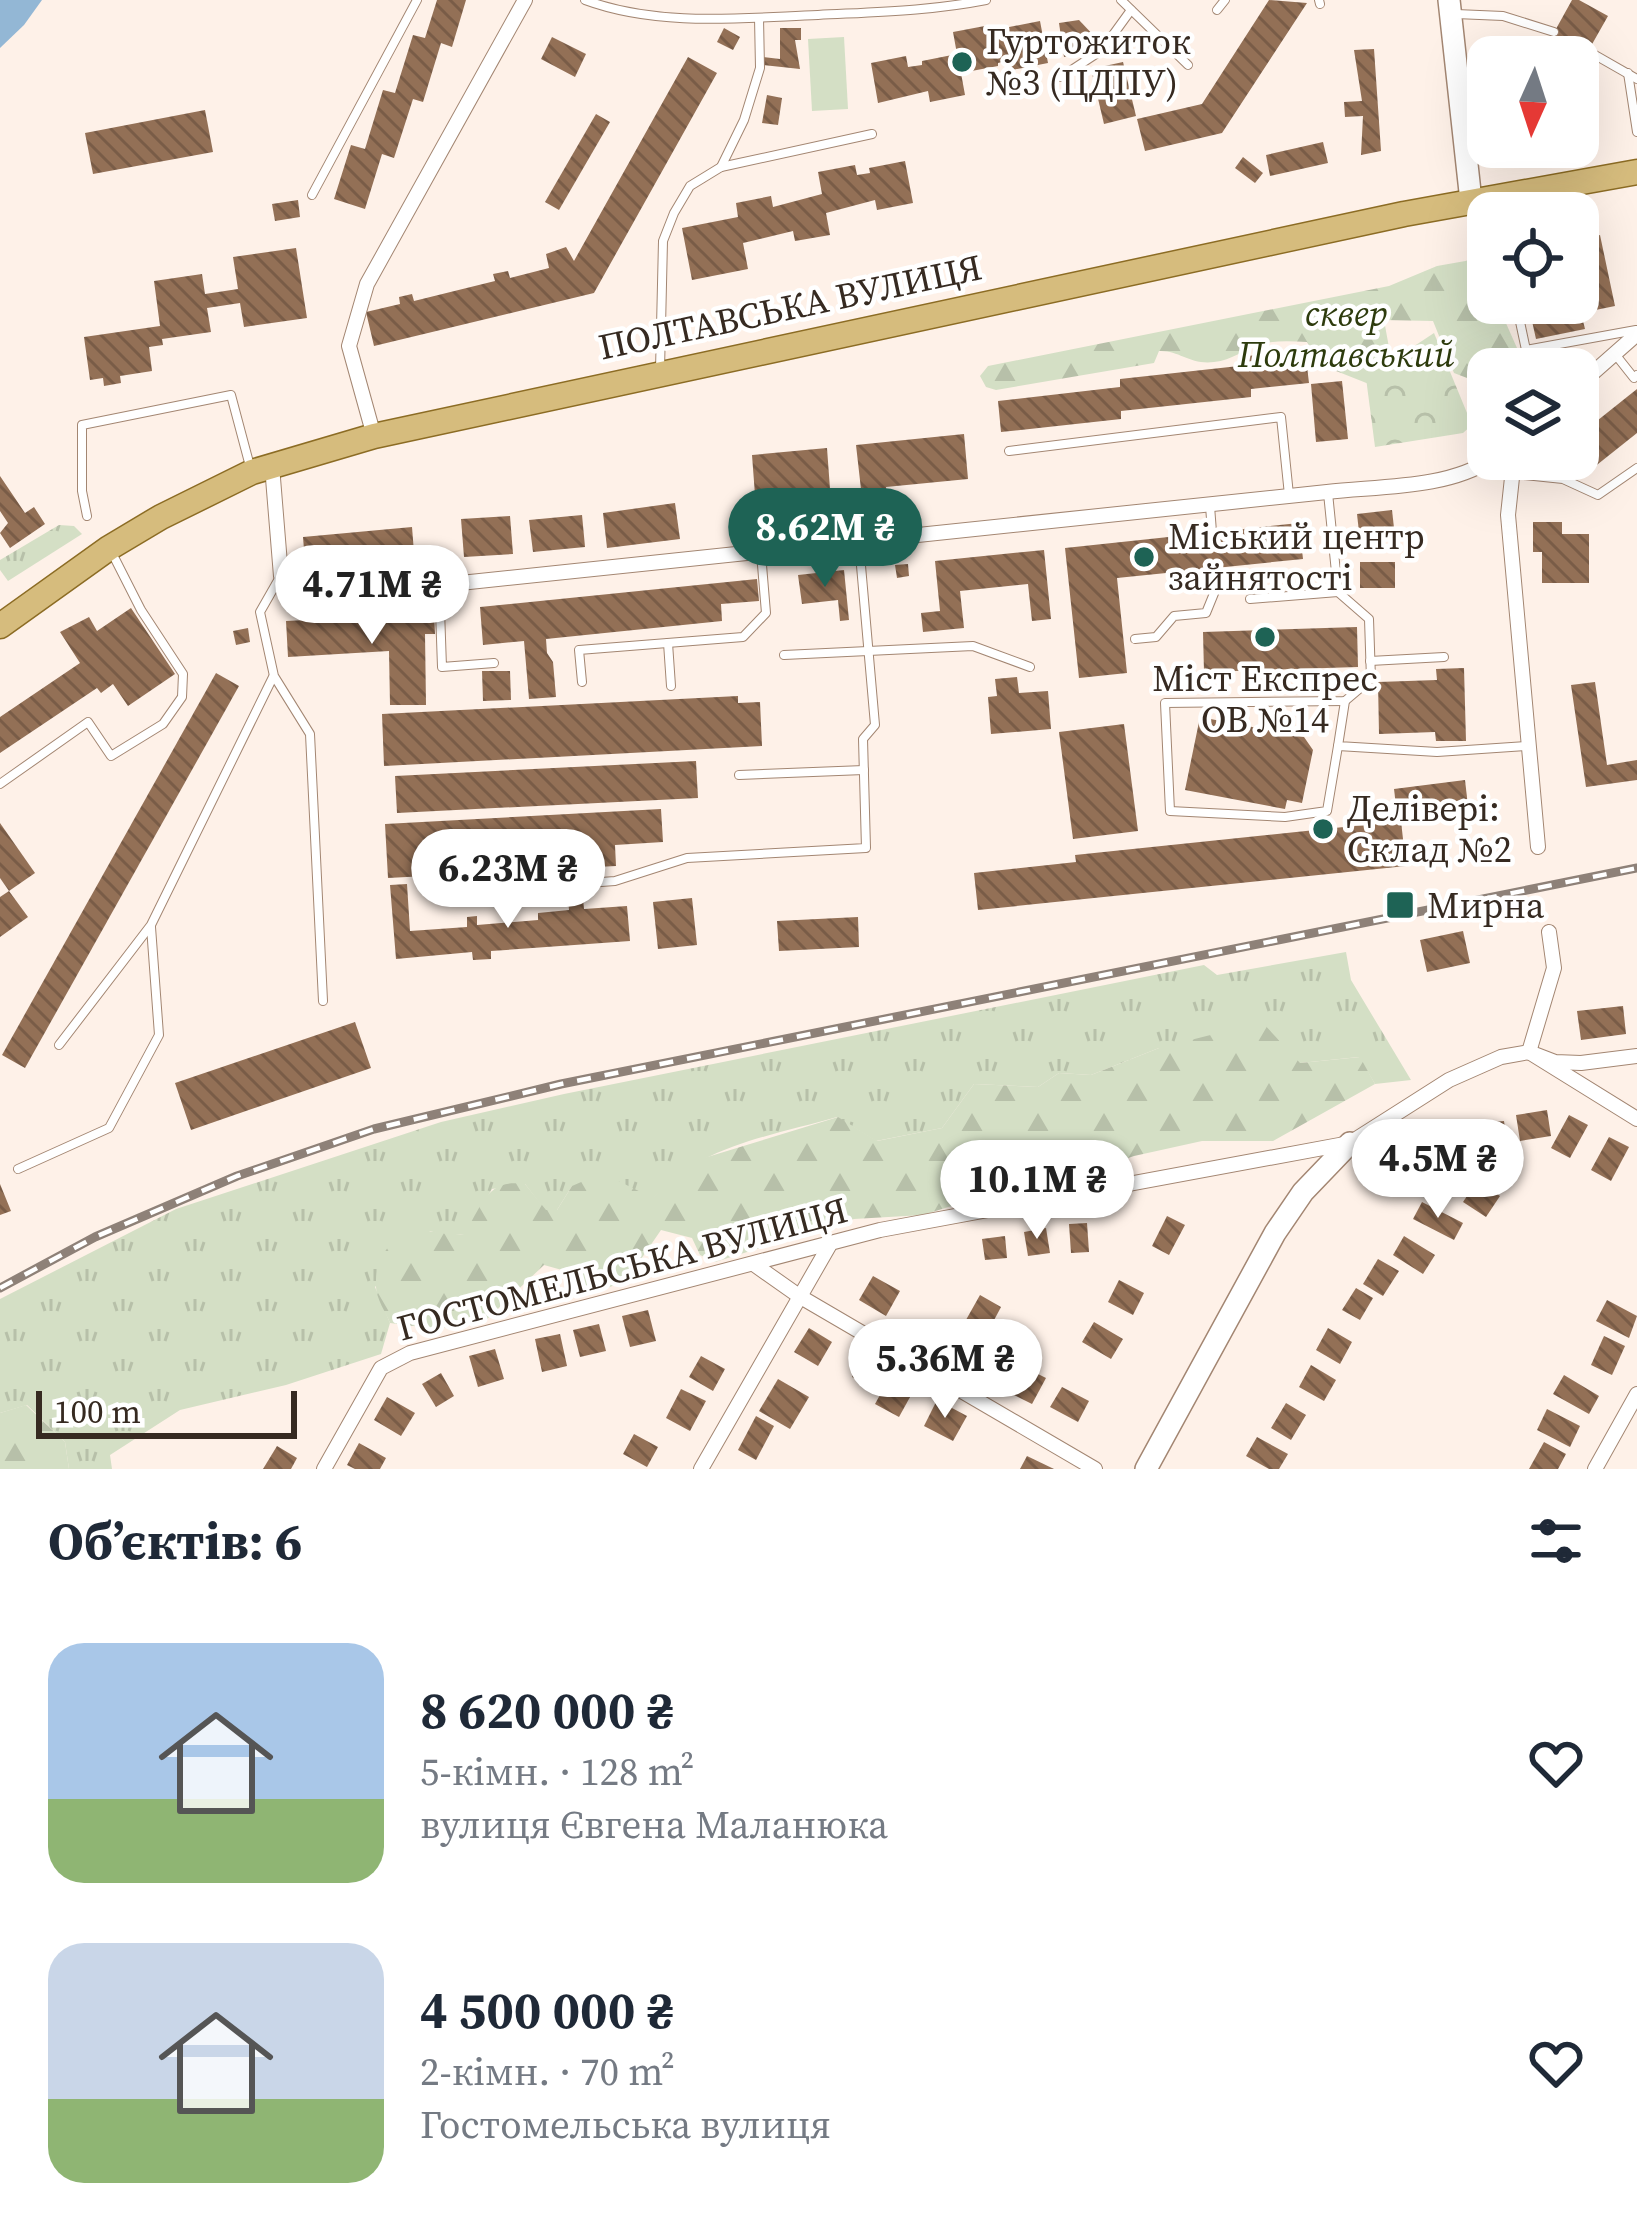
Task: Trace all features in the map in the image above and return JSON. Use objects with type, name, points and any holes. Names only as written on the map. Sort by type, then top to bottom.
[{"type":"main road","name":"ПОЛТАВСЬКА ВУЛИЦЯ","points":[[1523,192],[1637,172]]},
{"type":"main road","name":"ПОЛТАВСЬКА ВУЛИЦЯ","points":[[0,626],[109,548],[262,469],[374,436],[660,371],[1467,202]]},
{"type":"street","points":[[374,436],[350,346],[367,284],[525,0]]},
{"type":"street","points":[[1450,7],[1470,192]]},
{"type":"street","points":[[1599,367],[1637,332]]},
{"type":"street","points":[[262,469],[281,576],[307,595],[859,542],[1328,492],[1467,472]]},
{"type":"street","points":[[1512,480],[1508,515],[1538,848]]},
{"type":"street","points":[[1550,932],[1554,968],[1529,1052],[1637,1119]]},
{"type":"street","name":"ГОСТОМЕЛЬСЬКА ВУЛИЦЯ","points":[[324,1469],[381,1368],[410,1353],[880,1229],[1351,1143],[1449,1080],[1501,1057],[1529,1052],[1555,1062],[1581,1063],[1637,1056]]},
{"type":"street","points":[[1146,1469],[1275,1232],[1303,1192],[1351,1143]]},
{"type":"street","points":[[701,1469],[829,1246]]},
{"type":"street","points":[[755,1265],[799,1296],[1095,1469]]},
{"type":"street","points":[[1595,1469],[1637,1394]]},
{"type":"lane","points":[[312,195],[417,0]]},
{"type":"lane","points":[[585,0],[689,20],[940,9],[986,0]]},
{"type":"lane","points":[[1121,0],[1188,65]]},
{"type":"lane","points":[[1217,10],[1225,0]]},
{"type":"lane","points":[[1450,7],[1554,32]]},
{"type":"lane","points":[[1061,77],[1102,50],[1131,10]]},
{"type":"lane","points":[[721,167],[760,68],[759,17]]},
{"type":"lane","points":[[1599,57],[1633,76],[1637,132]]},
{"type":"lane","points":[[660,371],[663,241],[690,186],[721,167],[872,134]]},
{"type":"lane","points":[[1520,324],[1526,350],[1637,332]]},
{"type":"lane","points":[[1614,354],[1634,378],[1637,375]]},
{"type":"lane","points":[[87,516],[82,491],[82,425],[231,394],[262,469]]},
{"type":"lane","points":[[1009,451],[1281,417],[1289,496]]},
{"type":"lane","points":[[1565,480],[1598,495],[1637,468]]},
{"type":"lane","points":[[1328,492],[1338,592],[1369,619],[1371,679],[1345,701],[1165,703],[1170,811],[1285,818],[1327,811],[1345,701]]},
{"type":"lane","points":[[1209,505],[1212,532]]},
{"type":"lane","points":[[438,894],[615,881],[687,858],[866,848],[863,739],[875,725],[859,542]]},
{"type":"lane","points":[[0,784],[88,722],[111,755],[163,724],[182,697],[183,674],[141,610],[109,548]]},
{"type":"lane","points":[[582,682],[579,650],[743,637],[766,613],[760,551]]},
{"type":"lane","points":[[1135,639],[1156,637],[1174,616],[1206,613],[1217,586],[1216,568]]},
{"type":"lane","points":[[281,576],[260,612],[274,676],[310,734],[323,1001]]},
{"type":"lane","points":[[432,586],[440,610],[442,668],[494,663]]},
{"type":"lane","points":[[1250,599],[1338,592]]},
{"type":"lane","points":[[668,643],[671,686]]},
{"type":"lane","points":[[784,656],[974,646],[1030,667]]},
{"type":"lane","points":[[1370,661],[1444,657]]},
{"type":"lane","points":[[59,1045],[151,925],[274,676]]},
{"type":"lane","points":[[1338,746],[1437,752],[1527,746]]},
{"type":"lane","points":[[739,775],[864,770]]},
{"type":"lane","points":[[18,1169],[109,1128],[159,1035],[151,925]]},
{"type":"green space","points":[[844,37],[848,109],[812,111],[808,39]]},
{"type":"green space","name":"сквер Полтавський","points":[[1467,261],[1467,324],[1506,324],[1517,348],[1467,348],[1467,378],[1454,373],[1433,321],[1384,320],[1394,375],[1379,388],[1321,365],[1307,342],[1294,341],[1264,343],[1214,362],[1159,351],[1154,363],[996,390],[986,387],[980,376],[988,366],[1389,286],[1437,266]]},
{"type":"green space","points":[[1434,333],[1467,413],[1467,429],[1375,447],[1366,378]]},
{"type":"green space","points":[[59,525],[74,526],[82,534],[8,581],[0,560]]},
{"type":"green space","points":[[1346,952],[1351,980],[1411,1080],[1375,1084],[1359,1057],[1300,1063],[1159,1048],[1091,1075],[1059,1073],[1038,1087],[974,1084],[942,1128],[876,1141],[837,1117],[763,1137],[691,1166],[653,1199],[572,1186],[557,1210],[545,1210],[525,1184],[492,1189],[465,1234],[446,1236],[430,1231],[375,1287],[390,1323],[381,1354],[286,1385],[180,1410],[110,1455],[112,1469],[69,1469],[65,1442],[27,1405],[0,1413],[0,1299],[176,1209],[441,1122],[564,1094],[1204,965],[1217,975]]},
{"type":"green space","points":[[1262,1022],[1300,1063],[1360,1057],[1375,1084],[1273,1141],[1202,1141],[923,1215],[854,1219],[715,1262],[700,1255],[692,1238],[661,1230],[626,1281],[585,1296],[569,1272],[544,1265],[487,1319],[437,1329],[390,1323],[378,1296],[379,1265],[396,1240],[427,1231],[464,1234],[487,1196],[502,1185],[525,1184],[546,1210],[557,1210],[572,1186],[602,1173],[653,1198],[671,1177],[704,1158],[838,1117],[877,1141],[942,1128],[974,1084],[1038,1087],[1059,1073],[1091,1075],[1159,1048]]},
{"type":"green space","points":[[26,1405],[65,1442],[69,1469],[0,1469],[0,1413]]},
{"type":"water","points":[[0,0],[42,0],[0,48]]},
{"type":"building","points":[[437,0],[466,0],[452,47],[441,43],[423,102],[413,99],[394,158],[382,154],[365,209],[334,199],[351,145],[365,149],[383,90],[395,93],[413,35],[425,38]]},
{"type":"building","points":[[1269,0],[1307,3],[1222,133],[1145,151],[1137,119],[1202,104]]},
{"type":"building","points":[[1572,0],[1608,16],[1597,36],[1552,36]]},
{"type":"building","points":[[1079,20],[1097,39],[1098,47],[1064,57],[1059,23]]},
{"type":"building","name":"Гуртожиток №3 (ЦДПУ)","points":[[1040,21],[1048,63],[1012,70],[1010,60],[961,73],[965,95],[930,102],[928,91],[878,103],[871,63],[906,56],[908,67],[922,65],[922,61],[957,54],[953,32],[990,25],[992,35]]},
{"type":"building","points":[[724,28],[740,37],[733,50],[717,42]]},
{"type":"building","points":[[780,28],[801,28],[801,40],[795,40],[800,69],[763,65],[763,57],[780,59]]},
{"type":"building","points":[[552,37],[586,54],[575,77],[541,59]]},
{"type":"building","points":[[1374,49],[1381,151],[1361,155],[1363,116],[1345,117],[1344,102],[1362,101],[1354,50]]},
{"type":"building","points":[[688,57],[717,73],[594,293],[374,346],[366,312],[400,304],[399,297],[412,294],[414,301],[495,281],[493,274],[508,271],[510,278],[549,268],[546,254],[566,247],[574,261]]},
{"type":"building","points":[[1123,62],[1136,116],[1104,124],[1091,69]]},
{"type":"building","points":[[767,95],[782,98],[778,125],[762,123]]},
{"type":"building","points":[[205,110],[213,152],[93,174],[85,133]]},
{"type":"building","points":[[596,114],[610,122],[559,210],[545,202]]},
{"type":"building","points":[[1323,142],[1328,163],[1270,176],[1266,155]]},
{"type":"building","points":[[1243,157],[1263,173],[1255,183],[1235,168]]},
{"type":"building","points":[[905,161],[913,203],[877,210],[875,200],[826,213],[830,235],[795,241],[793,231],[743,243],[748,269],[692,280],[682,228],[738,217],[736,203],[771,196],[773,207],[822,194],[818,172],[855,165],[857,175]]},
{"type":"building","points":[[298,200],[300,217],[275,221],[272,204]]},
{"type":"building","points":[[1599,235],[1615,306],[1599,309]]},
{"type":"building","points":[[296,248],[307,318],[244,327],[240,303],[207,308],[211,332],[162,339],[163,345],[149,347],[152,371],[120,376],[121,383],[104,386],[103,378],[90,380],[84,337],[160,326],[154,281],[202,274],[205,294],[238,289],[233,257]]},
{"type":"building","points":[[1533,324],[1584,324],[1585,329],[1536,339]]},
{"type":"building","points":[[1305,350],[1309,383],[1251,389],[1251,397],[1121,411],[1121,419],[1001,432],[998,401],[1120,387],[1120,379],[1248,365],[1247,356]]},
{"type":"building","points":[[1342,381],[1348,439],[1316,442],[1311,384]]},
{"type":"building","points":[[1637,389],[1637,433],[1599,463],[1599,419]]},
{"type":"building","points":[[964,434],[968,479],[886,487],[888,504],[863,507],[856,445]]},
{"type":"building","points":[[827,448],[830,489],[842,488],[844,514],[821,516],[819,490],[755,495],[752,455]]},
{"type":"building","points":[[0,476],[25,513],[34,507],[45,524],[10,548],[0,533],[8,523],[0,511]]},
{"type":"building","points":[[675,503],[680,539],[607,548],[603,513]]},
{"type":"building","points":[[1392,510],[1395,537],[1360,541],[1357,514]]},
{"type":"building","points":[[582,515],[585,547],[533,552],[529,520]]},
{"type":"building","points":[[510,516],[513,554],[464,557],[461,519]]},
{"type":"building","points":[[1533,522],[1562,522],[1562,534],[1589,534],[1589,583],[1542,583],[1542,552],[1533,552]]},
{"type":"building","points":[[1299,523],[1303,559],[1117,578],[1127,673],[1079,678],[1065,548]]},
{"type":"building","points":[[412,527],[415,565],[306,575],[303,537]]},
{"type":"building","points":[[1044,550],[1051,619],[1032,621],[1028,584],[960,591],[964,628],[923,632],[921,613],[940,611],[935,561]]},
{"type":"building","points":[[1360,562],[1395,562],[1395,588],[1360,588]]},
{"type":"building","points":[[908,564],[909,576],[897,578],[895,565]]},
{"type":"building","points":[[844,570],[849,620],[840,621],[838,600],[802,604],[798,575]]},
{"type":"building","points":[[757,579],[759,601],[721,604],[722,621],[546,639],[556,697],[529,699],[524,641],[483,645],[480,607]]},
{"type":"building","points":[[131,608],[175,674],[128,706],[113,684],[101,693],[97,688],[0,753],[0,717],[80,663],[60,632],[89,617],[97,631]]},
{"type":"building","points":[[434,614],[435,634],[425,634],[426,705],[390,705],[389,651],[288,657],[286,621]]},
{"type":"building","points":[[1357,627],[1358,667],[1204,672],[1203,632]]},
{"type":"building","points":[[248,628],[250,642],[236,645],[233,631]]},
{"type":"building","points":[[1464,668],[1466,741],[1436,741],[1435,732],[1379,734],[1378,682],[1437,680],[1436,669]]},
{"type":"building","points":[[482,671],[510,671],[511,700],[483,701]]},
{"type":"building","points":[[216,673],[239,686],[25,1068],[2,1055]]},
{"type":"building","points":[[1017,677],[1019,693],[1048,691],[1051,729],[991,734],[988,697],[997,696],[995,679]]},
{"type":"building","points":[[1595,682],[1607,765],[1637,760],[1637,780],[1586,787],[1571,685]]},
{"type":"building","points":[[738,696],[738,703],[760,702],[762,746],[384,766],[382,714]]},
{"type":"building","points":[[1200,717],[1304,737],[1313,750],[1302,803],[1287,800],[1285,809],[1185,790]]},
{"type":"building","points":[[1124,724],[1138,831],[1073,839],[1059,732]]},
{"type":"building","points":[[696,761],[698,798],[397,813],[395,776]]},
{"type":"building","points":[[1465,780],[1468,806],[1397,814],[1394,789]]},
{"type":"building","points":[[661,809],[663,842],[615,845],[616,866],[388,878],[385,824]]},
{"type":"building","points":[[1401,821],[1406,866],[978,910],[974,873],[1076,862],[1075,855]]},
{"type":"building","points":[[0,823],[35,873],[9,891],[0,878]]},
{"type":"building","points":[[407,884],[410,931],[467,927],[467,917],[477,916],[477,925],[538,920],[538,913],[569,910],[568,899],[583,898],[584,909],[627,906],[630,941],[491,951],[491,959],[473,960],[472,952],[396,959],[390,885]]},
{"type":"building","points":[[9,891],[28,917],[0,937],[0,897]]},
{"type":"building","points":[[692,898],[697,945],[658,949],[653,902]]},
{"type":"building","points":[[858,917],[859,947],[779,951],[777,921]]},
{"type":"building","points":[[1463,931],[1470,963],[1427,972],[1420,940]]},
{"type":"building","points":[[1623,1006],[1626,1034],[1581,1040],[1577,1011]]},
{"type":"building","points":[[355,1022],[371,1068],[191,1130],[175,1083]]},
{"type":"building","points":[[1547,1110],[1551,1136],[1520,1141],[1516,1115]]},
{"type":"building","points":[[1569,1115],[1588,1125],[1570,1158],[1551,1148]]},
{"type":"building","points":[[1504,1121],[1508,1149],[1479,1153],[1475,1124]]},
{"type":"building","points":[[1448,1127],[1456,1159],[1437,1164],[1428,1132]]},
{"type":"building","points":[[1609,1137],[1629,1147],[1611,1181],[1591,1170]]},
{"type":"building","points":[[1477,1181],[1500,1196],[1486,1217],[1463,1202]]},
{"type":"building","points":[[0,1184],[11,1211],[0,1215]]},
{"type":"building","points":[[1422,1202],[1463,1223],[1454,1240],[1413,1219]]},
{"type":"building","points":[[1167,1216],[1185,1225],[1169,1255],[1152,1246]]},
{"type":"building","points":[[1087,1223],[1089,1252],[1071,1253],[1069,1224]]},
{"type":"building","points":[[1046,1228],[1050,1253],[1028,1256],[1024,1232]]},
{"type":"building","points":[[1005,1236],[1007,1258],[985,1260],[982,1239]]},
{"type":"building","points":[[1404,1236],[1435,1255],[1423,1274],[1393,1255]]},
{"type":"building","points":[[1378,1259],[1399,1271],[1383,1296],[1363,1284]]},
{"type":"building","points":[[873,1276],[900,1291],[886,1316],[859,1300]]},
{"type":"building","points":[[1119,1280],[1144,1293],[1133,1315],[1108,1302]]},
{"type":"building","points":[[1356,1288],[1373,1298],[1360,1320],[1342,1310]]},
{"type":"building","points":[[980,1295],[1001,1307],[984,1339],[962,1327]]},
{"type":"building","points":[[1607,1300],[1637,1316],[1629,1338],[1596,1321]]},
{"type":"building","points":[[648,1310],[656,1341],[630,1347],[622,1316]]},
{"type":"building","points":[[923,1322],[942,1332],[933,1351],[913,1340]]},
{"type":"building","points":[[1094,1322],[1123,1339],[1111,1359],[1082,1342]]},
{"type":"building","points":[[599,1324],[606,1351],[580,1357],[573,1330]]},
{"type":"building","points":[[809,1328],[832,1342],[818,1366],[794,1352]]},
{"type":"building","points":[[1328,1328],[1352,1342],[1340,1364],[1316,1350]]},
{"type":"building","points":[[560,1334],[567,1366],[542,1372],[535,1339]]},
{"type":"building","points":[[1604,1336],[1625,1346],[1612,1375],[1591,1365]]},
{"type":"building","points":[[495,1349],[504,1379],[478,1387],[469,1356]]},
{"type":"building","points":[[987,1352],[1008,1364],[996,1384],[976,1373]]},
{"type":"building","points":[[701,1356],[725,1369],[713,1391],[689,1377]]},
{"type":"building","points":[[861,1359],[884,1370],[874,1388],[852,1377]]},
{"type":"building","points":[[1311,1365],[1336,1380],[1324,1401],[1299,1387]]},
{"type":"building","points":[[1026,1368],[1046,1378],[1032,1404],[1012,1394]]},
{"type":"building","points":[[441,1373],[454,1396],[436,1407],[422,1384]]},
{"type":"building","points":[[891,1375],[915,1388],[899,1417],[875,1404]]},
{"type":"building","points":[[1564,1375],[1599,1396],[1589,1414],[1553,1394]]},
{"type":"building","points":[[778,1379],[809,1397],[790,1429],[759,1411]]},
{"type":"building","points":[[1062,1387],[1089,1401],[1078,1422],[1050,1407]]},
{"type":"building","points":[[681,1389],[706,1401],[690,1431],[666,1418]]},
{"type":"building","points":[[387,1397],[415,1413],[401,1436],[374,1420]]},
{"type":"building","points":[[937,1400],[967,1416],[953,1441],[924,1426]]},
{"type":"building","points":[[1286,1403],[1306,1415],[1291,1440],[1271,1428]]},
{"type":"building","points":[[1547,1409],[1580,1426],[1570,1447],[1537,1430]]},
{"type":"building","points":[[756,1416],[774,1426],[756,1460],[738,1450]]},
{"type":"building","points":[[634,1434],[658,1447],[647,1467],[623,1454]]},
{"type":"building","points":[[1257,1437],[1288,1454],[1279,1469],[1269,1469],[1246,1456]]},
{"type":"building","points":[[1544,1442],[1566,1454],[1558,1469],[1529,1469]]},
{"type":"building","points":[[359,1443],[386,1458],[380,1469],[347,1465]]},
{"type":"building","points":[[277,1446],[297,1458],[291,1469],[263,1469]]},
{"type":"building","points":[[1027,1456],[1054,1469],[1020,1469]]},
{"type":"railway","points":[[0,1288],[95,1237],[237,1176],[374,1129],[561,1084],[1637,868]]},
{"type":"place","name":"Гуртожиток №3 (ЦДПУ)","points":[[962,62]]},
{"type":"place","name":"Міський центр зайнятості","points":[[1144,557]]},
{"type":"place","name":"Міст Експрес ОВ №14","points":[[1265,637]]},
{"type":"place","name":"Делівері: Склад №2","points":[[1323,829]]},
{"type":"place","name":"Мирна","points":[[1400,905]]}]
